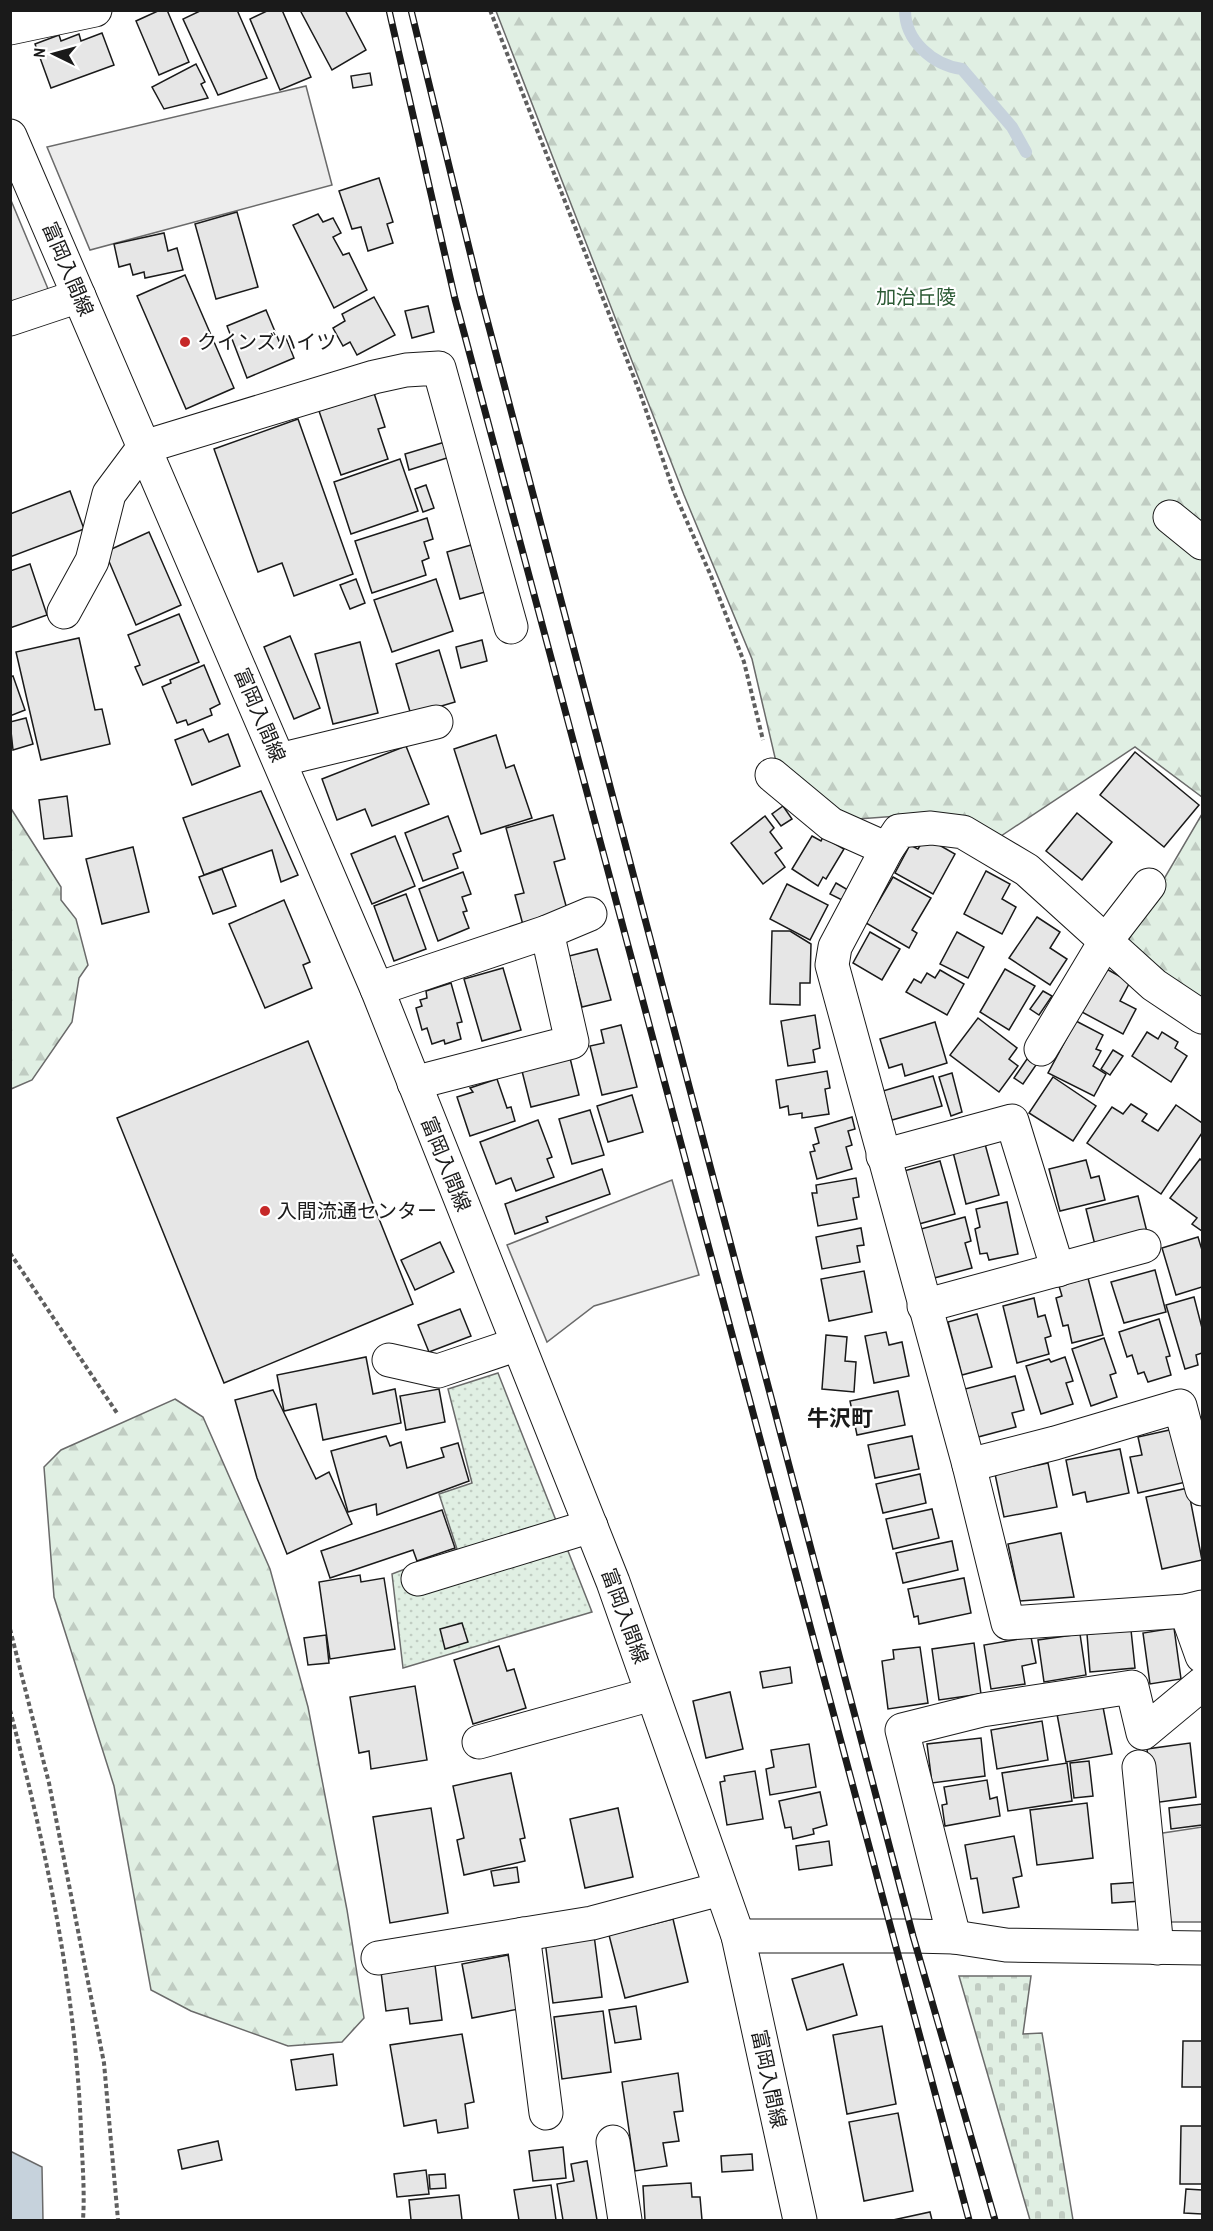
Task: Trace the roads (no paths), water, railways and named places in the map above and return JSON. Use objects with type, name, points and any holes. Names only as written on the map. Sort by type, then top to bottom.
[{"type":"street","points":[[10,28],[94,10]]},
{"type":"street","name":"富岡入間線","points":[[10,136],[377,989],[591,1526],[738,1936],[800,2220]]},
{"type":"street","points":[[10,319],[79,296]]},
{"type":"street","points":[[64,612],[92,561],[109,494],[144,447],[374,377],[406,370],[439,368],[511,627]]},
{"type":"street","points":[[1170,517],[1203,543]]},
{"type":"street","points":[[279,760],[436,722]]},
{"type":"street","points":[[772,776],[831,824],[887,849]]},
{"type":"street","points":[[1203,1017],[1154,985],[1105,942],[1065,901],[1027,870],[963,832],[931,828],[899,831],[887,849],[835,947],[832,965],[969,1465],[1008,1623],[1194,1609],[1203,1656]]},
{"type":"street","points":[[1041,1049],[1105,942],[1149,885]]},
{"type":"street","points":[[377,989],[547,932],[590,914]]},
{"type":"street","points":[[414,1083],[572,1042],[547,932]]},
{"type":"street","points":[[884,1156],[1012,1121],[1058,1270]]},
{"type":"street","points":[[924,1306],[1144,1246]]},
{"type":"street","points":[[389,1360],[438,1371],[518,1344]]},
{"type":"street","points":[[969,1465],[1055,1443],[1180,1406],[1203,1489]]},
{"type":"street","points":[[418,1580],[591,1526]]},
{"type":"street","points":[[954,1937],[902,1730],[982,1710],[1132,1687],[1143,1733],[1203,1684]]},
{"type":"street","points":[[479,1742],[652,1694]]},
{"type":"street","points":[[1139,1767],[1157,1948]]},
{"type":"street","points":[[378,1958],[592,1923],[720,1889]]},
{"type":"street","points":[[523,1934],[546,2113]]},
{"type":"street","points":[[738,1936],[954,1937],[1006,1945],[1203,1948]]},
{"type":"street","points":[[613,2142],[625,2220]]},
{"type":"waterway","points":[[905,10],[906,21],[915,41],[931,57],[951,67],[962,69],[1012,127],[1026,152]]},
{"type":"railway","points":[[389,10],[455,299],[969,2220]]},
{"type":"railway","points":[[411,10],[480,293],[913,1936],[995,2220]]},
{"type":"place","name":"クインズハイツ","points":[[185,342]]},
{"type":"place","name":"入間流通センター","points":[[265,1211]]},
{"type":"district","name":"牛沢町","points":[[840,1418]]},
{"type":"park label","name":"加治丘陵","points":[[916,297]]}]
